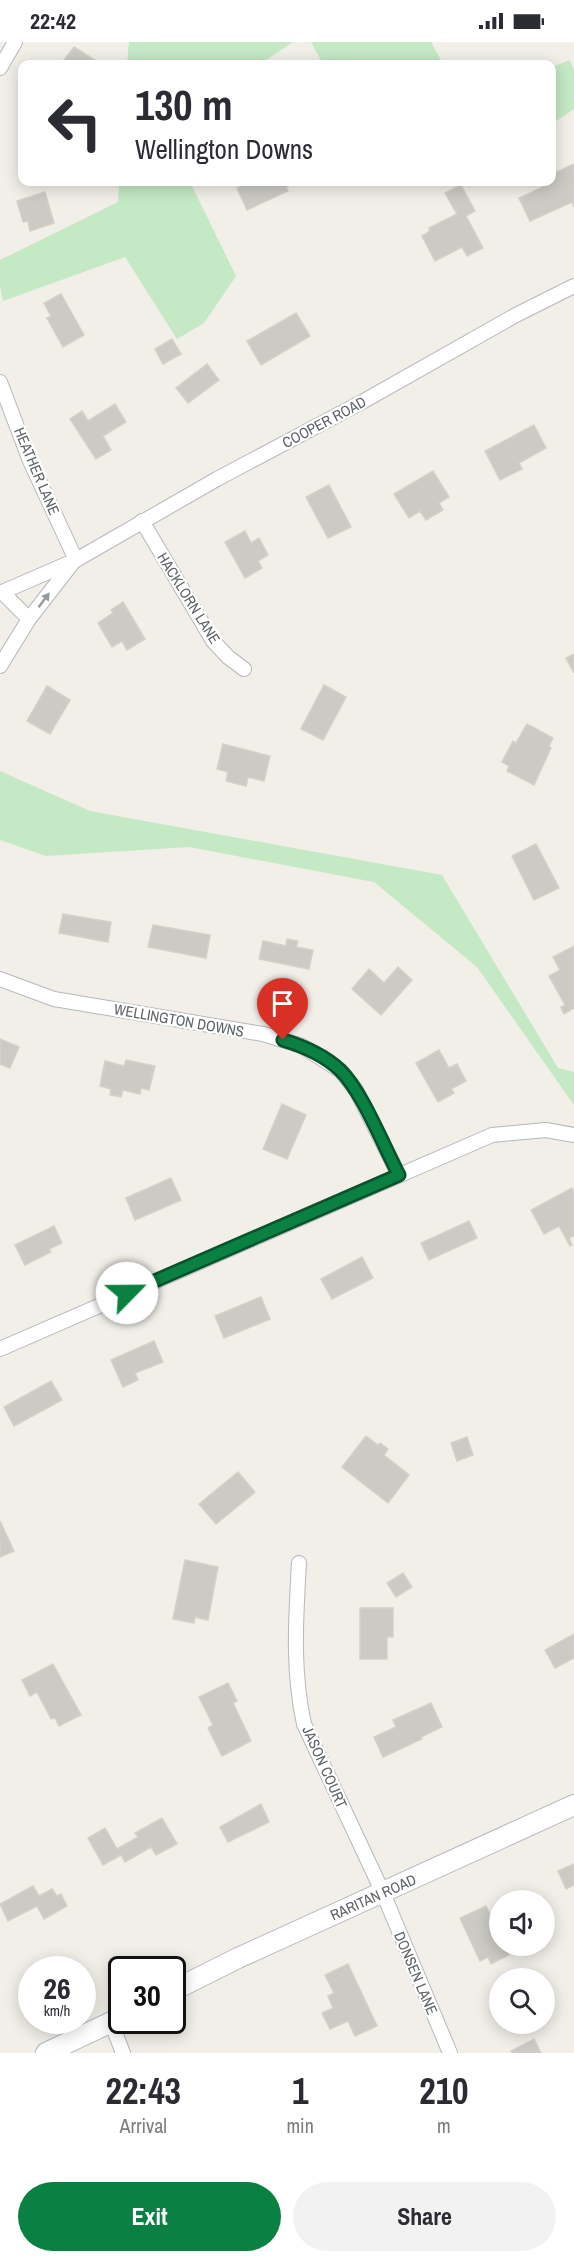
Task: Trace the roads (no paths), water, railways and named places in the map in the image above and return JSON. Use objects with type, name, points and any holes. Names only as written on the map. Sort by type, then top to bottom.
[{"type":"street","points":[[0,68],[15,42]]},
{"type":"street","name":"COOPER ROAD","points":[[29,619],[1,593],[76,560],[142,521],[371,397],[516,315],[574,286]]},
{"type":"street","name":"HEATHER LANE","points":[[0,382],[30,461],[76,560]]},
{"type":"street","name":"HACKLORN LANE","points":[[142,521],[213,641],[228,657],[244,669]]},
{"type":"street","name":"COOPER ROAD","points":[[0,666],[29,619],[76,560]]},
{"type":"street","name":"WELLINGTON DOWNS","points":[[0,979],[54,999],[263,1034],[302,1046],[341,1071],[356,1090],[399,1175]]},
{"type":"street","points":[[0,1347],[492,1136],[546,1130],[574,1135]]},
{"type":"street","name":"JASON COURT","points":[[299,1563],[295,1648],[298,1694],[304,1724],[383,1893]]},
{"type":"street","name":"RARITAN ROAD","points":[[186,1984],[238,1958],[574,1805]]},
{"type":"street","name":"DONSEN LANE","points":[[383,1893],[450,2053]]},
{"type":"street","points":[[46,2053],[108,2024]]},
{"type":"street","points":[[119,2034],[123,2053]]}]
